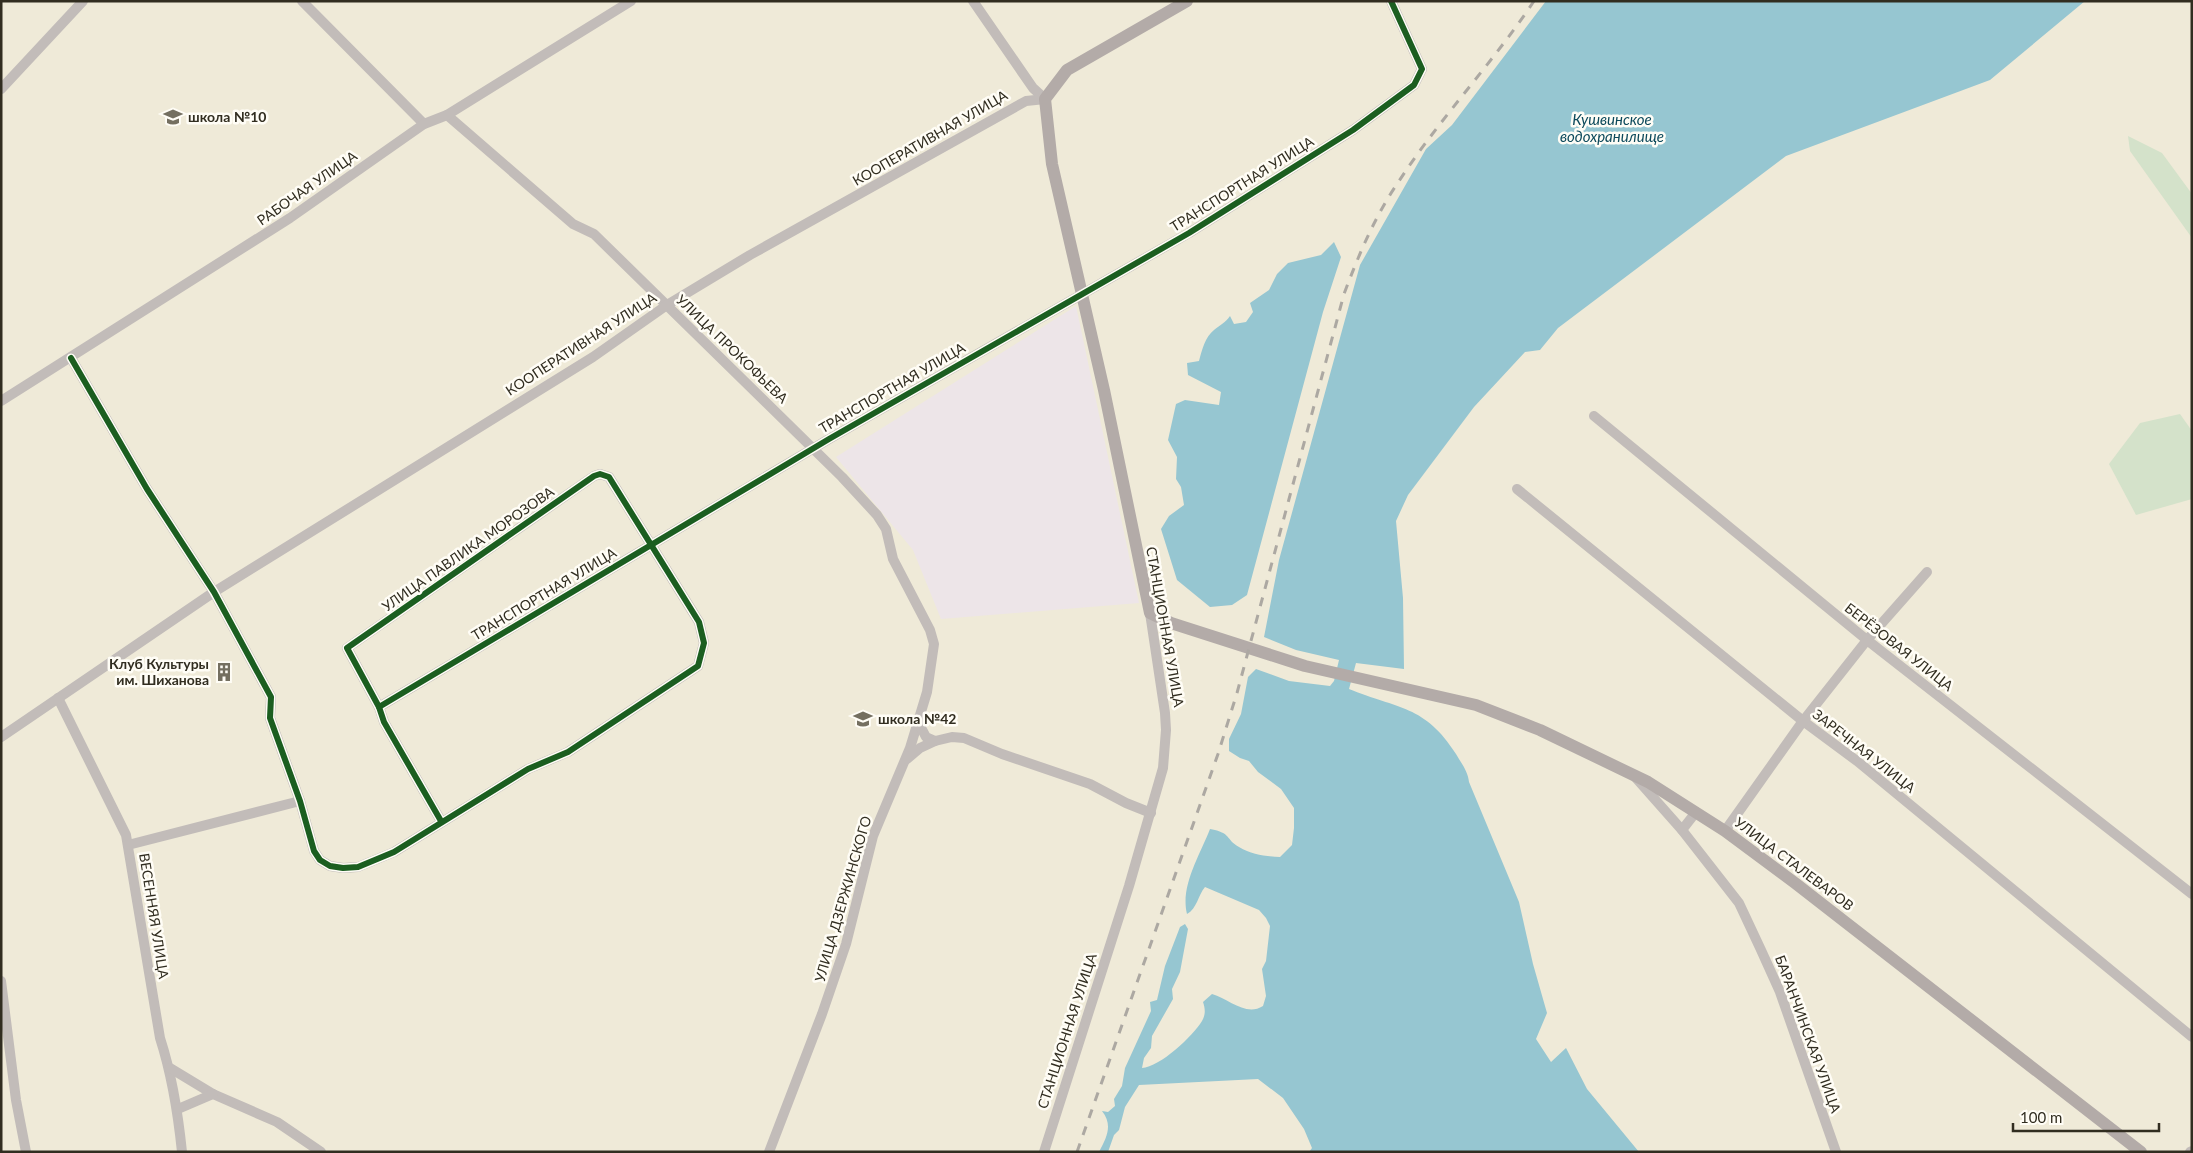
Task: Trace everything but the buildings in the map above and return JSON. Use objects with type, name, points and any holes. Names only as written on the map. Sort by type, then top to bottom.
[{"type":"main road","points":[[1045,98],[1068,70],[1187,1]]},
{"type":"main road","name":"СТАНЦИОННАЯ УЛИЦА","points":[[1045,98],[1052,164],[1104,390],[1150,613]]},
{"type":"main road","name":"УЛИЦА СТАЛЕВАРОВ","points":[[1150,613],[1180,626],[1305,666],[1449,698],[1498,713],[1632,774],[1725,831],[2141,1152]]},
{"type":"street","points":[[1,88],[83,1]]},
{"type":"street","points":[[302,1],[424,124]]},
{"type":"street","name":"РАБОЧАЯ УЛИЦА","points":[[1,401],[290,218],[424,124],[447,115],[631,1]]},
{"type":"street","points":[[973,1],[1033,88],[1045,98]]},
{"type":"street","name":"ТРАНСПОРТНАЯ УЛИЦА","points":[[379,707],[814,448],[1189,233],[1337,140],[1414,85],[1422,69],[1391,1]]},
{"type":"street","name":"КООПЕРАТИВНАЯ УЛИЦА","points":[[1,737],[214,592],[593,358],[667,305],[750,255],[1026,101],[1045,98]]},
{"type":"street","name":"УЛИЦА ПРОКОФЬЕВА","points":[[447,115],[574,224],[594,234],[814,448],[877,515]]},
{"type":"street","points":[[71,358],[147,489],[214,592],[271,697],[270,718],[300,801],[314,851],[320,860],[336,867],[358,867],[394,852],[441,821],[528,769],[568,752],[698,666],[704,643],[699,622],[650,546]]},
{"type":"street","name":"БЕРЁЗОВАЯ УЛИЦА","points":[[1594,416],[1867,640],[2192,894]]},
{"type":"street","name":"УЛИЦА ПАВЛИКА МОРОЗОВА","points":[[379,707],[347,648],[594,476],[604,474],[615,485],[650,546]]},
{"type":"street","name":"ЗАРЕЧНАЯ УЛИЦА","points":[[1517,489],[1803,721],[1857,761],[2192,1037]]},
{"type":"street","name":"УЛИЦА ДЗЕРЖИНСКОГО","points":[[769,1152],[822,1014],[843,952],[873,836],[905,762],[927,692],[934,644],[930,630],[893,559],[886,529],[877,515]]},
{"type":"street","points":[[1725,831],[1803,721],[1867,640],[1927,572]]},
{"type":"street","name":"СТАНЦИОННАЯ УЛИЦА","points":[[1044,1152],[1151,812],[1163,768],[1166,730],[1150,613]]},
{"type":"street","name":"ВЕСЕННЯЯ УЛИЦА","points":[[58,698],[126,835],[160,1038],[170,1068],[172,1093],[178,1109],[182,1152]]},
{"type":"street","points":[[379,707],[384,722],[441,821]]},
{"type":"street","points":[[918,722],[926,737],[935,741]]},
{"type":"street","points":[[905,762],[920,748],[935,741],[964,738],[1002,754],[1090,784],[1126,804],[1151,812]]},
{"type":"street","name":"БАРАНЧИНСКАЯ УЛИЦА","points":[[1632,774],[1682,830],[1739,903],[1780,992],[1836,1152]]},
{"type":"street","points":[[128,845],[300,801]]},
{"type":"street","points":[[1682,830],[1696,812]]},
{"type":"street","points":[[1,981],[16,1100],[26,1152]]},
{"type":"street","points":[[170,1068],[213,1094],[277,1122],[321,1152]]},
{"type":"street","points":[[178,1109],[213,1094]]},
{"type":"shaded area","points":[[1076,306],[1139,603],[941,619],[913,550],[836,457]]},
{"type":"green space","points":[[2128,136],[2162,153],[2192,194],[2192,238],[2130,151]]},
{"type":"green space","points":[[2180,414],[2192,431],[2192,499],[2136,515],[2109,464],[2140,423]]},
{"type":"water","name":"Кушвинское водохранилище","points":[[1546,1],[2085,1],[1990,80],[1786,156],[1558,328],[1540,350],[1525,352],[1474,407],[1408,495],[1396,521],[1403,598],[1404,669],[1356,663],[1349,689],[1396,705],[1421,717],[1445,738],[1456,754],[1466,771],[1519,902],[1533,964],[1547,1013],[1536,1039],[1551,1062],[1566,1048],[1587,1089],[1639,1152],[1309,1152],[1312,1148],[1304,1129],[1283,1098],[1258,1079],[1139,1085],[1125,1107],[1119,1130],[1114,1135],[1108,1152],[1099,1152],[1108,1131],[1107,1121],[1102,1111],[1108,1112],[1115,1106],[1114,1099],[1122,1086],[1125,1068],[1151,1011],[1150,1002],[1157,1000],[1165,966],[1180,927],[1185,924],[1188,929],[1180,972],[1172,989],[1173,999],[1152,1036],[1151,1048],[1144,1058],[1142,1068],[1167,1057],[1191,1035],[1203,1018],[1205,1011],[1203,1002],[1212,994],[1244,1008],[1257,1009],[1263,1006],[1266,996],[1262,969],[1266,961],[1270,926],[1266,918],[1259,910],[1205,887],[1193,909],[1187,914],[1186,893],[1192,871],[1210,829],[1222,832],[1244,850],[1259,855],[1280,857],[1292,845],[1294,808],[1281,789],[1258,772],[1249,761],[1229,751],[1229,739],[1241,714],[1248,677],[1256,669],[1289,681],[1330,686],[1334,681],[1339,660],[1296,650],[1264,637],[1279,560],[1360,265],[1426,149],[1452,125]]},
{"type":"water","points":[[1334,242],[1341,257],[1323,312],[1247,595],[1232,605],[1210,607],[1177,580],[1161,529],[1169,516],[1184,505],[1181,487],[1176,479],[1177,457],[1168,440],[1176,404],[1185,400],[1219,405],[1221,392],[1188,375],[1187,363],[1199,361],[1208,336],[1230,316],[1234,324],[1246,322],[1253,312],[1250,303],[1269,290],[1277,274],[1288,263],[1321,255]]},
{"type":"railway","points":[[1077,1152],[1218,754],[1237,693],[1344,294],[1362,250],[1390,194],[1431,135],[1501,47],[1534,1]]},
{"type":"cycle path","points":[[379,707],[829,439],[1189,233],[1353,130],[1414,85],[1422,69],[1391,1]]},
{"type":"cycle path","points":[[71,358],[147,489],[214,592],[271,697],[270,718],[300,801],[314,851],[320,860],[330,866],[343,868],[358,867],[394,852],[528,769],[568,752],[698,666],[704,643],[699,622],[609,477],[600,474],[594,476],[347,648],[379,707],[384,722],[441,821]]},
{"type":"place","name":"школа №10","points":[[173,117]]},
{"type":"place","name":"Клуб Культуры им. Шиханова","points":[[224,672]]},
{"type":"place","name":"школа №42","points":[[863,719]]}]
